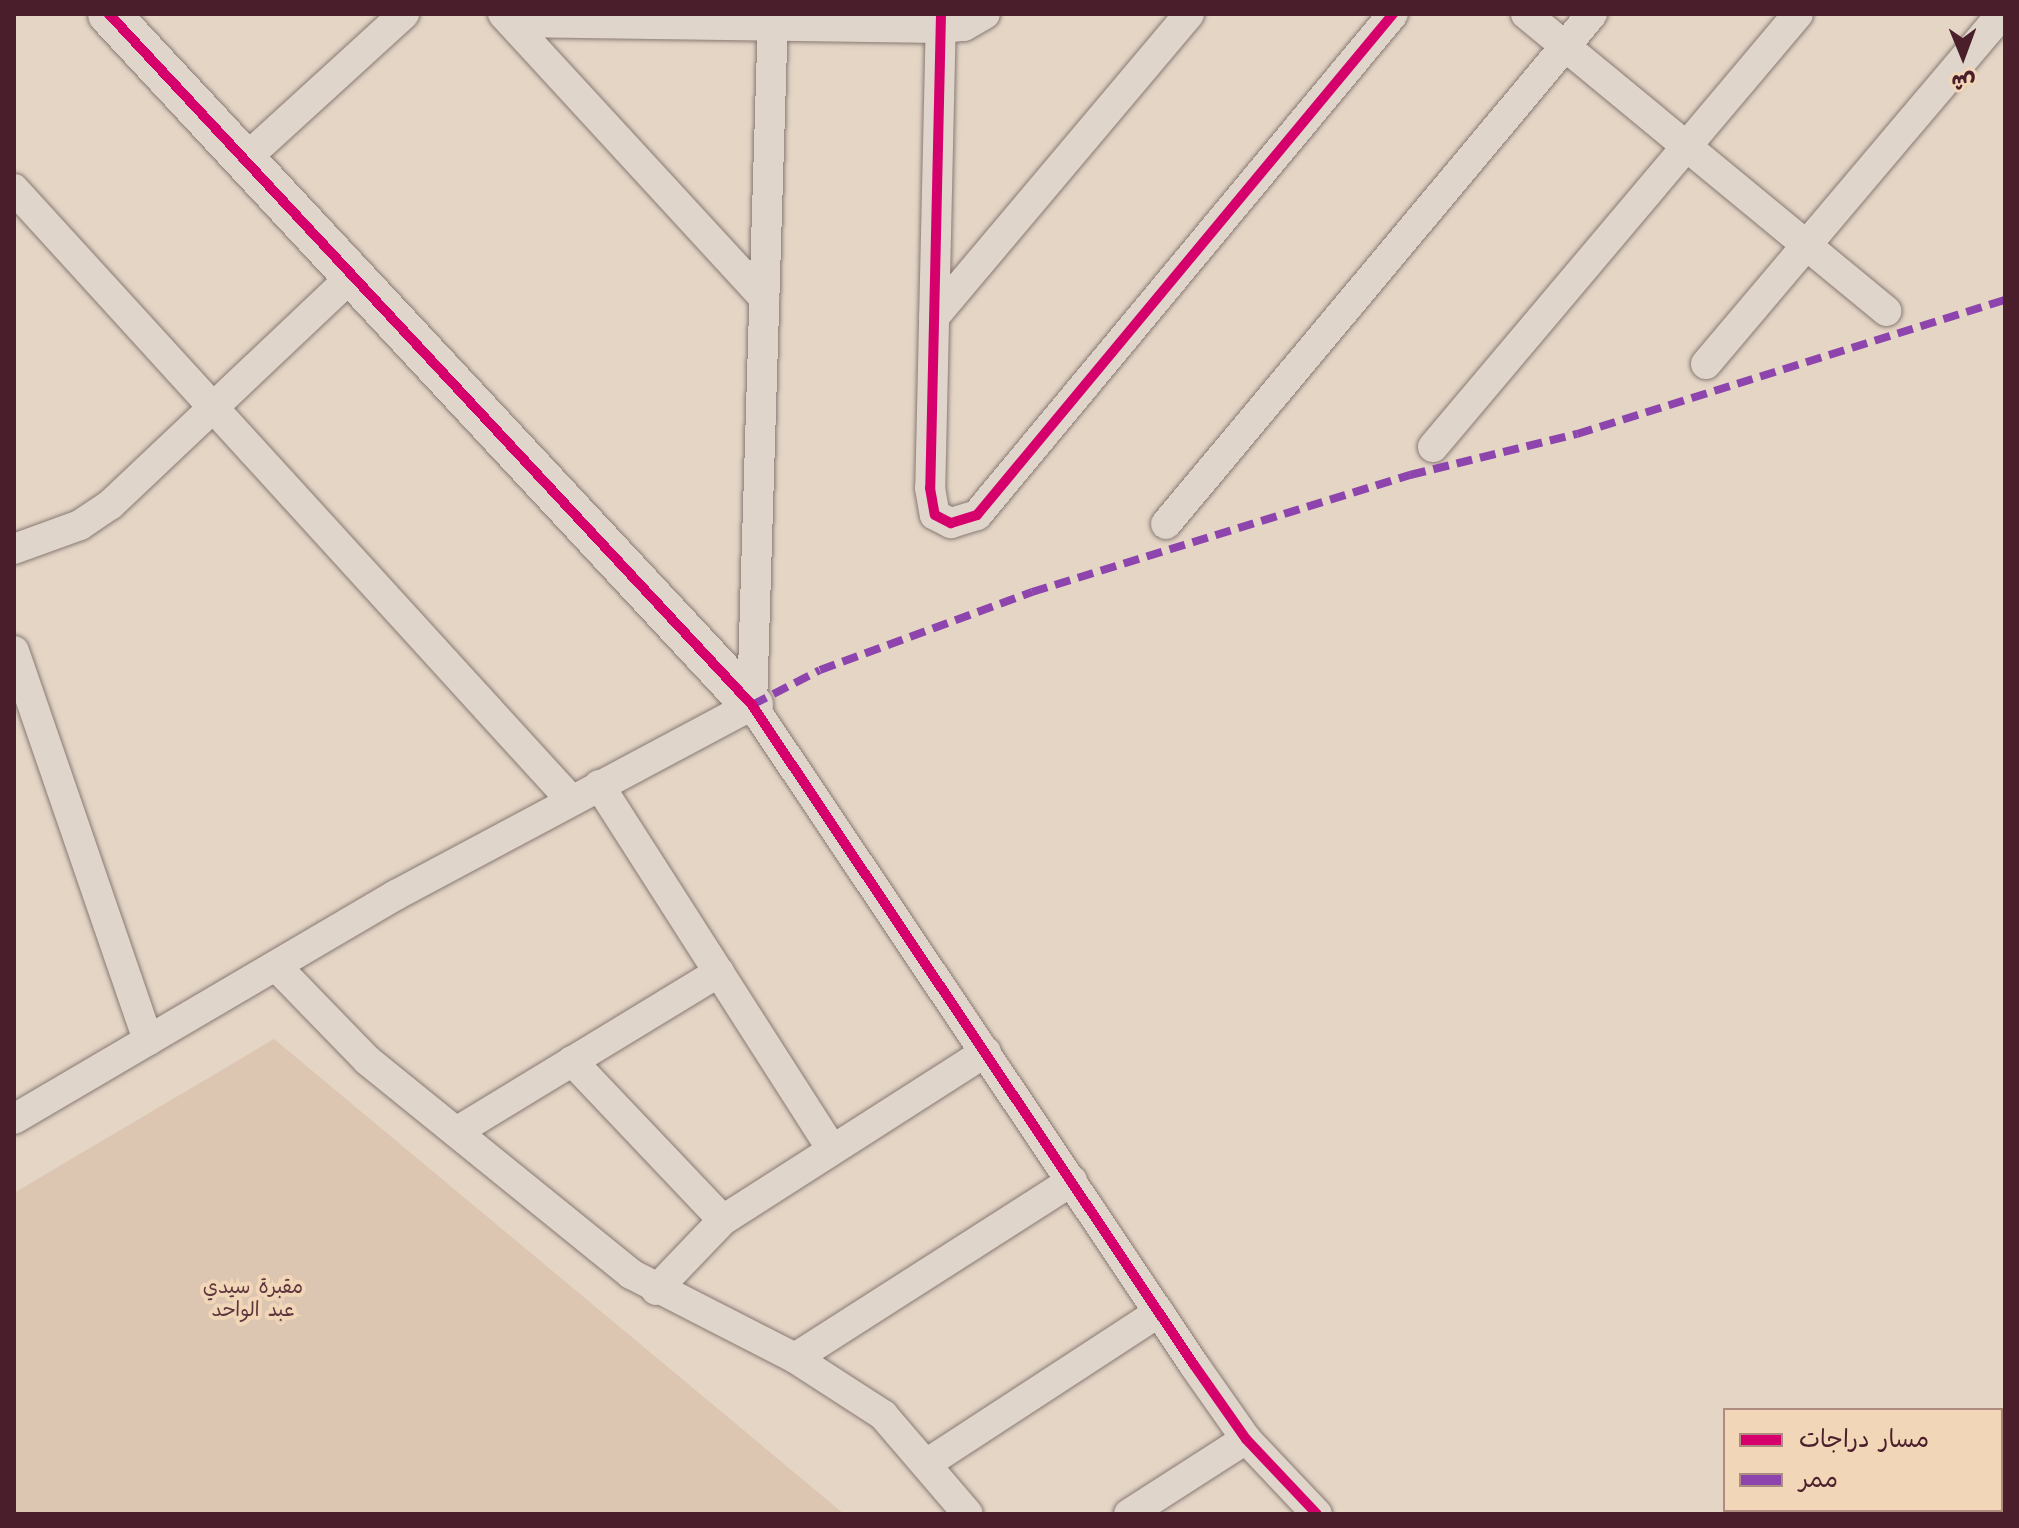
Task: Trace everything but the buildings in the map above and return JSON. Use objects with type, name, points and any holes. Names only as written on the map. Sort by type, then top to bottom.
[{"type":"street","points":[[109,14],[752,705],[1246,1439],[1317,1514]]},
{"type":"street","points":[[244,160],[404,14]]},
{"type":"street","points":[[507,18],[941,21],[964,26],[985,14]]},
{"type":"street","points":[[934,317],[1189,14]]},
{"type":"street","points":[[941,21],[931,504],[943,520],[960,523],[977,515],[1393,14]]},
{"type":"street","points":[[1526,14],[1886,311]]},
{"type":"street","points":[[1166,524],[1592,14]]},
{"type":"street","points":[[1433,447],[1798,14]]},
{"type":"street","points":[[507,18],[764,298]]},
{"type":"street","points":[[1706,364],[2000,18]]},
{"type":"street","points":[[752,705],[773,20]]},
{"type":"street","points":[[14,189],[570,799]]},
{"type":"street","points":[[14,549],[80,525],[100,512],[214,411],[352,276]]},
{"type":"street","points":[[14,651],[148,1041]]},
{"type":"street","points":[[14,1119],[570,799],[752,705]]},
{"type":"street","points":[[599,785],[832,1149]]},
{"type":"street","points":[[277,967],[367,1060],[656,1290],[795,1358],[883,1415],[968,1514]]},
{"type":"street","points":[[456,1132],[719,972]]},
{"type":"street","points":[[656,1290],[723,1220],[986,1052]]},
{"type":"street","points":[[572,1061],[723,1220]]},
{"type":"street","points":[[795,1358],[1072,1181]]},
{"type":"street","points":[[926,1464],[1159,1312]]},
{"type":"street","points":[[1129,1514],[1246,1439]]},
{"type":"green space","name":"مقبرة سيدي عبد الواحد","points":[[274,1039],[844,1514],[14,1514],[14,1193]]},
{"type":"marked path","points":[[752,705],[820,670],[1032,592],[1410,475],[1577,434],[2005,300]]},
{"type":"cycle path","points":[[109,14],[752,705],[1194,1365],[1246,1439],[1317,1514]]},
{"type":"cycle path","points":[[941,14],[930,488],[935,515],[951,523],[977,515],[1393,14]]}]
